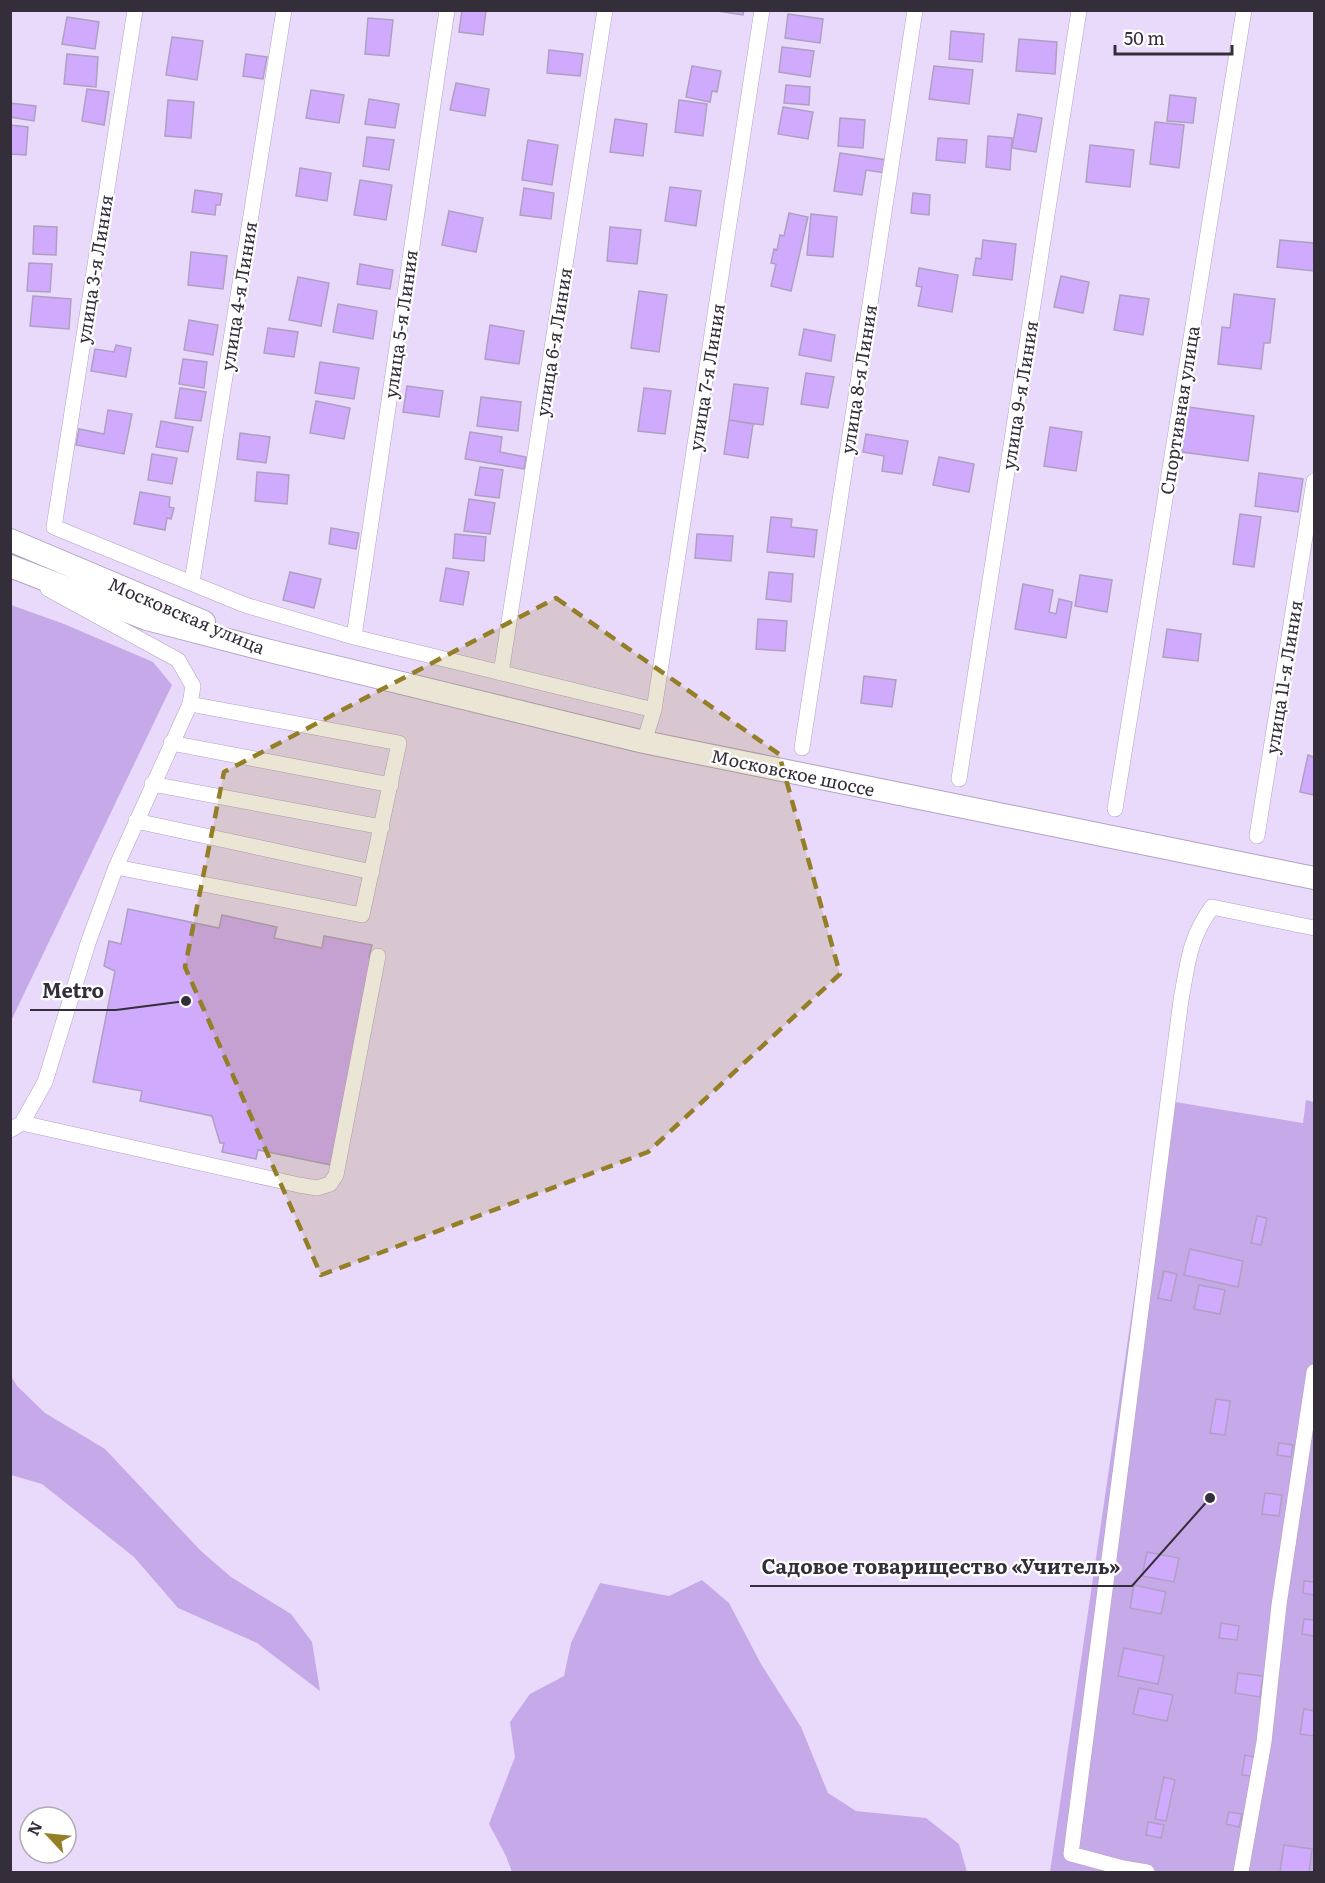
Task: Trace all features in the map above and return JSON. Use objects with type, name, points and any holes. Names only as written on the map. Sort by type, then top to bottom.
[{"type":"highway","name":"Московская улица","points":[[10,540],[274,652]]},
{"type":"highway","name":"Московская улица","points":[[12,568],[73,596],[147,619],[274,652]]},
{"type":"highway","name":"Московское шоссе","points":[[274,652],[644,742],[1314,878]]},
{"type":"street","name":"улица 3-я Линия","points":[[135,10],[54,527],[192,582]]},
{"type":"street","name":"улица 4-я Линия","points":[[192,582],[284,10]]},
{"type":"street","name":"улица 5-я Линия","points":[[354,637],[447,10]]},
{"type":"street","name":"улица 6-я Линия","points":[[501,673],[605,10]]},
{"type":"street","name":"улица 7-я Линия","points":[[644,742],[654,710],[762,10]]},
{"type":"street","name":"улица 8-я Линия","points":[[802,748],[915,10]]},
{"type":"street","name":"улица 9-я Линия","points":[[959,779],[1079,10]]},
{"type":"street","name":"Спортивная улица","points":[[1115,809],[1244,10]]},
{"type":"street","name":"улица 11-я Линия","points":[[1257,836],[1314,481]]},
{"type":"street","points":[[192,582],[245,605],[354,637],[654,710]]},
{"type":"street","points":[[73,596],[178,660],[193,686],[190,704],[116,867],[88,944],[45,1082],[16,1127],[299,1185],[317,1188],[330,1184],[336,1175],[378,956]]},
{"type":"street","points":[[116,867],[362,915],[399,743],[190,704]]},
{"type":"street","points":[[171,742],[391,785]]},
{"type":"street","points":[[152,784],[382,827]]},
{"type":"street","points":[[136,821],[372,872]]},
{"type":"street","points":[[1147,1872],[1071,1854],[1181,1000],[1191,947],[1199,926],[1212,907],[1314,928]]},
{"type":"street","points":[[1241,1872],[1264,1742],[1279,1605],[1314,1372]]},
{"type":"highlighted area","points":[[556,598],[779,754],[840,974],[648,1152],[321,1275],[185,967],[224,772]]},
{"type":"shaded area","points":[[11,605],[64,624],[153,662],[172,685],[11,1021]]},
{"type":"shaded area","points":[[1163,1100],[1303,1123],[1306,1100],[1314,1102],[1314,1872],[1050,1872]]},
{"type":"shaded area","points":[[10,1374],[17,1386],[45,1413],[105,1449],[201,1551],[231,1577],[291,1614],[312,1642],[320,1691],[257,1643],[178,1608],[134,1557],[42,1484],[11,1475]]},
{"type":"shaded area","points":[[702,1580],[729,1603],[761,1664],[801,1727],[828,1793],[856,1811],[926,1818],[959,1844],[967,1872],[512,1872],[489,1824],[515,1757],[510,1722],[530,1694],[564,1676],[571,1643],[600,1583],[669,1596]]},
{"type":"building","points":[[462,10],[486,10],[483,35],[459,32]]},
{"type":"building","points":[[711,10],[744,10],[743,15]]},
{"type":"building","points":[[788,14],[823,19],[820,43],[785,38]]},
{"type":"building","points":[[67,17],[99,22],[95,49],[62,44]]},
{"type":"building","points":[[368,18],[393,20],[389,56],[365,54]]},
{"type":"building","points":[[951,31],[984,34],[982,62],[949,59]]},
{"type":"building","points":[[172,37],[203,41],[197,80],[166,75]]},
{"type":"building","points":[[1019,39],[1057,42],[1055,74],[1016,71]]},
{"type":"building","points":[[782,47],[814,51],[810,77],[779,72]]},
{"type":"building","points":[[549,50],[583,54],[580,76],[547,73]]},
{"type":"building","points":[[67,54],[98,57],[96,87],[64,84]]},
{"type":"building","points":[[246,54],[267,57],[263,79],[243,76]]},
{"type":"building","points":[[692,66],[721,71],[717,92],[712,91],[710,102],[686,97]]},
{"type":"building","points":[[934,66],[973,70],[969,104],[929,99]]},
{"type":"building","points":[[456,83],[489,89],[485,116],[450,110]]},
{"type":"building","points":[[786,85],[810,87],[809,105],[784,103]]},
{"type":"building","points":[[87,89],[109,92],[104,125],[82,121]]},
{"type":"building","points":[[311,90],[344,95],[339,123],[306,118]]},
{"type":"building","points":[[1170,95],[1196,98],[1193,123],[1167,121]]},
{"type":"building","points":[[369,99],[399,104],[395,128],[365,124]]},
{"type":"building","points":[[168,100],[194,102],[191,138],[165,136]]},
{"type":"building","points":[[679,100],[707,104],[703,136],[675,132]]},
{"type":"building","points":[[10,103],[36,106],[34,121],[10,117]]},
{"type":"building","points":[[783,107],[813,112],[808,139],[778,134]]},
{"type":"building","points":[[1018,114],[1042,118],[1036,152],[1012,148]]},
{"type":"building","points":[[840,118],[865,120],[863,148],[838,146]]},
{"type":"building","points":[[615,119],[647,124],[643,156],[610,152]]},
{"type":"building","points":[[1155,122],[1184,125],[1179,168],[1150,164]]},
{"type":"building","points":[[10,125],[28,127],[26,155],[10,154]]},
{"type":"building","points":[[988,136],[1012,138],[1010,170],[986,167]]},
{"type":"building","points":[[367,137],[394,140],[389,170],[363,166]]},
{"type":"building","points":[[938,138],[967,140],[965,163],[936,160]]},
{"type":"building","points":[[528,140],[558,145],[552,185],[522,180]]},
{"type":"building","points":[[1090,145],[1134,150],[1130,187],[1086,182]]},
{"type":"building","points":[[840,153],[887,160],[885,173],[866,170],[862,195],[834,191]]},
{"type":"building","points":[[300,168],[331,173],[327,201],[296,196]]},
{"type":"building","points":[[360,180],[392,185],[386,220],[354,215]]},
{"type":"building","points":[[670,187],[701,191],[696,226],[665,221]]},
{"type":"building","points":[[524,188],[554,193],[551,219],[520,215]]},
{"type":"building","points":[[195,190],[222,194],[220,205],[216,205],[215,215],[192,212]]},
{"type":"building","points":[[913,193],[930,195],[929,215],[911,213]]},
{"type":"building","points":[[449,211],[483,218],[476,252],[442,245]]},
{"type":"building","points":[[789,213],[808,217],[791,291],[771,286],[776,264],[771,263],[774,249],[777,250],[780,235],[784,236]]},
{"type":"building","points":[[811,214],[837,217],[833,257],[807,255]]},
{"type":"building","points":[[34,226],[57,227],[56,255],[33,254]]},
{"type":"building","points":[[610,227],[641,230],[637,264],[607,261]]},
{"type":"building","points":[[983,240],[1016,244],[1012,280],[973,275],[976,258],[981,259]]},
{"type":"building","points":[[1280,240],[1314,243],[1314,271],[1277,267]]},
{"type":"building","points":[[191,252],[227,256],[223,289],[188,285]]},
{"type":"building","points":[[29,263],[52,264],[50,292],[27,291]]},
{"type":"building","points":[[360,264],[393,270],[390,289],[357,284]]},
{"type":"building","points":[[919,268],[958,275],[952,312],[918,306],[922,287],[916,286]]},
{"type":"building","points":[[1061,276],[1089,282],[1083,313],[1054,307]]},
{"type":"building","points":[[298,277],[329,283],[321,326],[289,320]]},
{"type":"building","points":[[639,291],[667,295],[659,352],[631,348]]},
{"type":"building","points":[[1234,294],[1275,299],[1270,343],[1264,343],[1261,369],[1218,364],[1222,327],[1230,328]]},
{"type":"building","points":[[1120,295],[1149,299],[1143,335],[1114,330]]},
{"type":"building","points":[[33,296],[71,299],[69,329],[30,326]]},
{"type":"building","points":[[338,304],[377,311],[373,339],[333,332]]},
{"type":"building","points":[[189,320],[218,325],[213,355],[184,350]]},
{"type":"building","points":[[490,325],[524,331],[519,364],[485,359]]},
{"type":"building","points":[[268,328],[298,332],[294,357],[264,353]]},
{"type":"building","points":[[804,329],[835,335],[831,361],[799,355]]},
{"type":"building","points":[[116,345],[131,348],[126,377],[91,371],[95,349],[114,352]]},
{"type":"building","points":[[183,359],[207,362],[204,388],[179,384]]},
{"type":"building","points":[[320,362],[359,368],[354,399],[315,393]]},
{"type":"building","points":[[806,373],[834,377],[828,408],[801,404]]},
{"type":"building","points":[[734,384],[768,388],[763,425],[729,420]]},
{"type":"building","points":[[407,386],[443,391],[439,417],[403,412]]},
{"type":"building","points":[[180,388],[206,392],[201,421],[175,418]]},
{"type":"building","points":[[644,388],[671,391],[665,434],[638,431]]},
{"type":"building","points":[[481,397],[521,402],[518,431],[477,426]]},
{"type":"building","points":[[316,401],[350,408],[344,439],[310,433]]},
{"type":"building","points":[[1188,407],[1254,416],[1248,461],[1182,452]]},
{"type":"building","points":[[108,410],[132,414],[124,454],[76,445],[79,429],[104,434]]},
{"type":"building","points":[[729,420],[753,424],[748,458],[724,454]]},
{"type":"building","points":[[161,421],[193,427],[188,452],[156,447]]},
{"type":"building","points":[[1050,427],[1082,432],[1076,471],[1044,466]]},
{"type":"building","points":[[470,432],[502,437],[500,452],[526,457],[524,469],[465,459]]},
{"type":"building","points":[[240,433],[270,437],[266,463],[237,459]]},
{"type":"building","points":[[866,434],[908,441],[902,474],[882,471],[884,456],[863,452]]},
{"type":"building","points":[[152,454],[177,458],[172,484],[148,480]]},
{"type":"building","points":[[939,457],[974,464],[969,492],[933,485]]},
{"type":"building","points":[[480,467],[503,470],[499,498],[475,495]]},
{"type":"building","points":[[257,472],[289,475],[287,504],[255,501]]},
{"type":"building","points":[[1259,473],[1303,479],[1298,512],[1255,506]]},
{"type":"building","points":[[140,492],[170,497],[169,507],[174,508],[171,519],[167,518],[165,530],[134,524]]},
{"type":"building","points":[[469,499],[495,503],[490,534],[464,531]]},
{"type":"building","points":[[1240,514],[1261,517],[1254,567],[1233,564]]},
{"type":"building","points":[[771,517],[792,519],[791,527],[817,530],[814,557],[767,552]]},
{"type":"building","points":[[331,528],[359,533],[356,549],[329,544]]},
{"type":"building","points":[[455,534],[486,537],[484,561],[453,558]]},
{"type":"building","points":[[697,534],[733,536],[731,561],[695,558]]},
{"type":"building","points":[[446,568],[469,572],[463,605],[440,601]]},
{"type":"building","points":[[290,572],[321,579],[314,608],[283,600]]},
{"type":"building","points":[[769,572],[793,574],[791,602],[766,599]]},
{"type":"building","points":[[1080,575],[1112,580],[1107,612],[1075,606]]},
{"type":"building","points":[[1023,584],[1053,590],[1049,612],[1056,614],[1059,599],[1072,602],[1066,638],[1015,629]]},
{"type":"building","points":[[758,619],[787,621],[785,651],[756,649]]},
{"type":"building","points":[[1167,629],[1201,634],[1198,661],[1163,657]]},
{"type":"building","points":[[864,676],[896,680],[892,707],[861,703]]},
{"type":"building","points":[[1308,755],[1314,757],[1314,795],[1300,792]]},
{"type":"building","points":[[128,909],[219,928],[222,915],[277,927],[274,938],[322,948],[324,936],[372,945],[369,957],[372,958],[331,1165],[258,1150],[256,1159],[222,1152],[224,1143],[220,1143],[212,1116],[140,1101],[142,1091],[93,1082],[115,971],[104,966],[109,941],[121,944]]},
{"type":"building","points":[[1257,1216],[1267,1218],[1261,1245],[1251,1243]]},
{"type":"building","points":[[1190,1249],[1243,1261],[1238,1287],[1184,1275]]},
{"type":"building","points":[[1164,1271],[1177,1274],[1171,1301],[1158,1298]]},
{"type":"building","points":[[1199,1285],[1225,1290],[1220,1314],[1194,1309]]},
{"type":"building","points":[[1216,1399],[1230,1401],[1225,1435],[1210,1433]]},
{"type":"building","points":[[1279,1443],[1293,1445],[1291,1457],[1277,1455]]},
{"type":"building","points":[[1265,1493],[1282,1495],[1279,1516],[1262,1514]]},
{"type":"building","points":[[1147,1552],[1179,1558],[1174,1582],[1142,1576]]},
{"type":"building","points":[[1304,1581],[1314,1582],[1314,1595],[1303,1593]]},
{"type":"building","points":[[1134,1585],[1166,1592],[1161,1614],[1130,1608]]},
{"type":"building","points":[[1304,1619],[1314,1620],[1314,1636],[1302,1634]]},
{"type":"building","points":[[1221,1623],[1239,1626],[1237,1640],[1219,1638]]},
{"type":"building","points":[[1124,1648],[1164,1656],[1158,1684],[1118,1676]]},
{"type":"building","points":[[1238,1673],[1263,1676],[1260,1697],[1235,1693]]},
{"type":"building","points":[[1139,1688],[1173,1695],[1167,1721],[1133,1714]]},
{"type":"building","points":[[1304,1709],[1314,1711],[1314,1736],[1300,1734]]},
{"type":"building","points":[[1245,1755],[1254,1757],[1251,1776],[1242,1775]]},
{"type":"building","points":[[1164,1777],[1175,1780],[1166,1821],[1155,1819]]},
{"type":"building","points":[[1229,1812],[1242,1814],[1239,1827],[1226,1824]]},
{"type":"building","points":[[1148,1822],[1164,1825],[1161,1838],[1146,1835]]},
{"type":"building","points":[[1284,1845],[1312,1849],[1309,1872],[1280,1872]]},
{"type":"place","name":"Metro","points":[[186,1001]]},
{"type":"place","name":"Садовое товарищество «Учитель»","points":[[1210,1498]]}]
